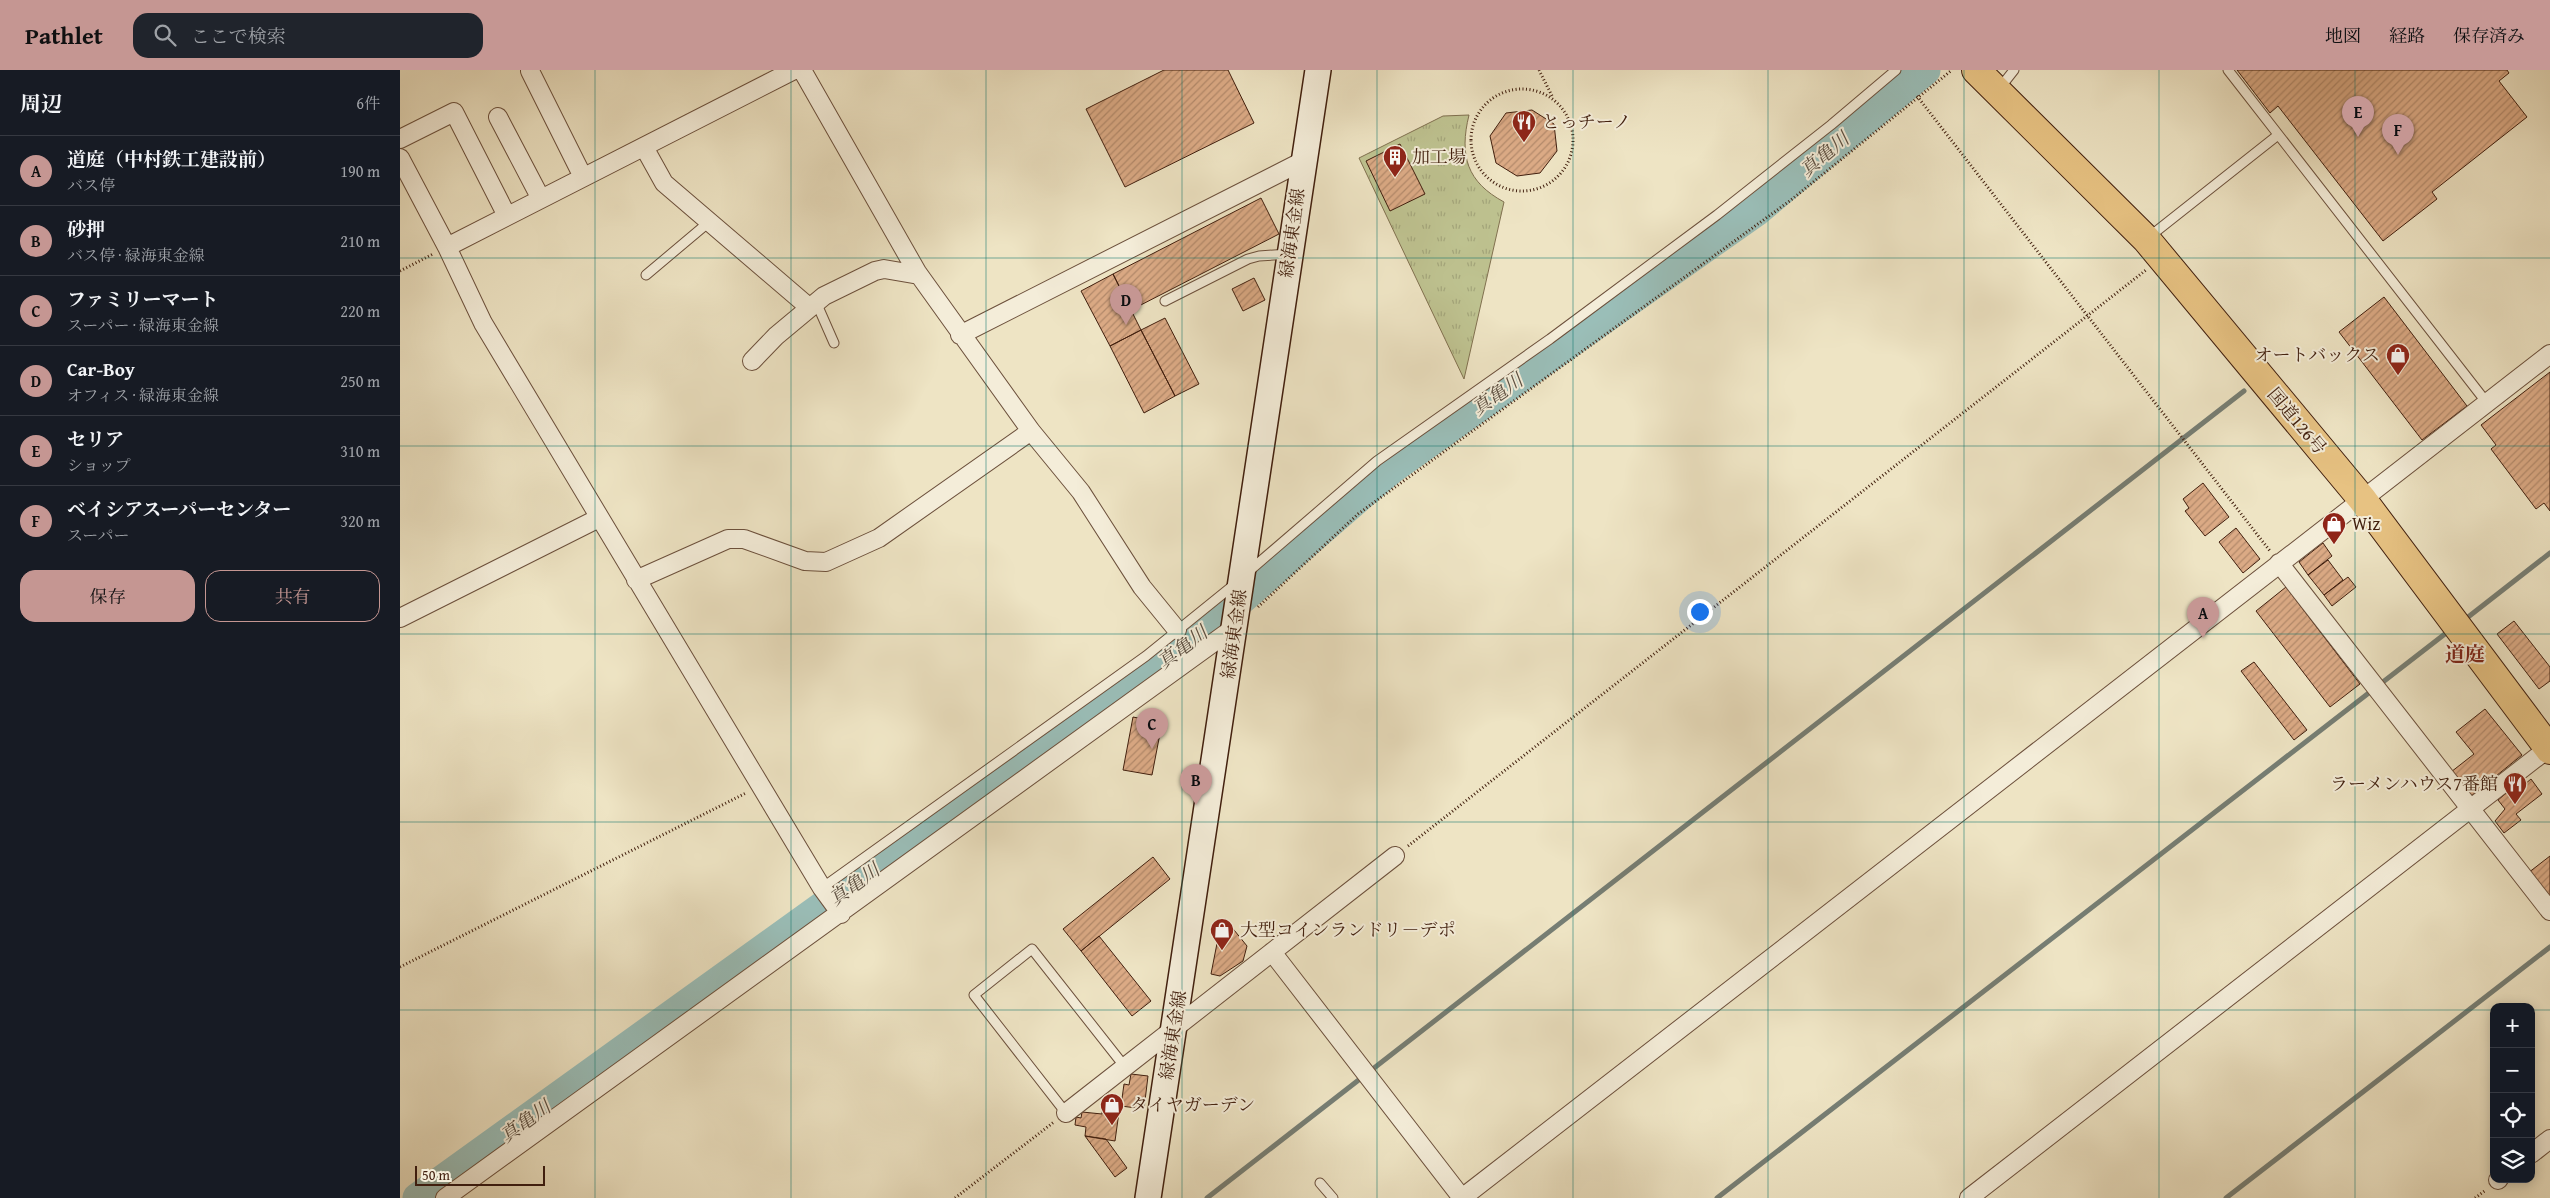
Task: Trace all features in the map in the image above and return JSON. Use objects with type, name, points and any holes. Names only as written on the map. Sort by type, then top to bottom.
[{"type":"highway","name":"国道126号","points":[[1976,70],[2006,80],[2154,248],[2362,499],[2550,748]]},
{"type":"main road","name":"緑海東金線","points":[[1148,1198],[1318,70]]},
{"type":"street","points":[[447,247],[794,70]]},
{"type":"street","points":[[802,70],[919,275],[960,335],[1031,431],[1081,492],[1142,587],[1177,630]]},
{"type":"street","points":[[530,71],[584,177]]},
{"type":"street","points":[[400,139],[454,112],[507,216]]},
{"type":"street","points":[[498,117],[540,199]]},
{"type":"street","points":[[644,146],[664,183],[709,222],[813,305]]},
{"type":"street","points":[[400,159],[447,247],[482,323],[822,888],[840,914]]},
{"type":"street","points":[[960,335],[1303,161]]},
{"type":"street","points":[[752,361],[776,336],[824,296],[875,271],[884,269],[919,275]]},
{"type":"street","points":[[1272,952],[1462,1198],[2550,354]]},
{"type":"street","points":[[636,580],[728,539],[744,539],[805,561],[826,562],[879,538],[1031,431]]},
{"type":"street","points":[[400,618],[599,518]]},
{"type":"street","points":[[2280,563],[2550,911]]},
{"type":"street","points":[[445,1198],[1235,628]]},
{"type":"street","points":[[1969,1198],[2550,748]]},
{"type":"street","points":[[1066,1113],[1395,856]]},
{"type":"street","points":[[2535,1151],[2550,1139]]},
{"type":"lane","points":[[822,888],[1035,737],[1177,630],[1377,461],[1550,339],[1717,215],[1831,125],[1896,70]]},
{"type":"lane","points":[[2228,70],[2487,403]]},
{"type":"lane","points":[[2154,248],[2278,135]]},
{"type":"lane","points":[[646,275],[709,222]]},
{"type":"lane","points":[[1164,301],[1248,259],[1259,256],[1289,254]]},
{"type":"lane","points":[[813,305],[834,343]]},
{"type":"lane","points":[[1066,1113],[974,996],[1032,949],[1125,1067]]},
{"type":"lane","points":[[1320,1183],[1333,1198]]},
{"type":"path","points":[[1538,70],[1553,98],[1566,113],[1573,128],[1574,144],[1570,160],[1562,174],[1550,184],[1535,191],[1519,192],[1503,188],[1489,180],[1478,168],[1472,151],[1471,133],[1477,116],[1488,102],[1503,92],[1521,88],[1538,91],[1553,98]]},
{"type":"path","points":[[1235,628],[1358,514],[1791,200],[1917,96],[1952,70]]},
{"type":"path","points":[[1917,96],[2280,563]]},
{"type":"path","points":[[400,271],[447,247]]},
{"type":"path","points":[[1395,856],[2088,315],[2154,248]]},
{"type":"path","points":[[400,966],[761,786]]},
{"type":"path","points":[[956,1198],[1066,1113]]},
{"type":"green space","points":[[1469,115],[1465,143],[1469,166],[1482,186],[1504,202],[1464,379],[1359,158],[1443,116]]},
{"type":"building","points":[[1164,70],[1228,70],[1254,123],[1125,187],[1086,109]]},
{"type":"building","points":[[2237,70],[2507,70],[2509,73],[2499,81],[2527,117],[2432,192],[2437,199],[2383,241],[2278,106],[2270,113]]},
{"type":"building","points":[[1532,110],[1554,124],[1557,151],[1540,173],[1517,176],[1496,163],[1490,136],[1506,113]]},
{"type":"building","name":"加工場","points":[[1400,144],[1425,194],[1390,211],[1366,161]]},
{"type":"building","points":[[1261,198],[1279,234],[1131,310],[1113,274]]},
{"type":"building","points":[[1113,274],[1141,330],[1110,346],[1081,291]]},
{"type":"building","points":[[1254,278],[1265,300],[1243,311],[1232,289]]},
{"type":"building","points":[[2384,297],[2467,406],[2422,440],[2339,332]]},
{"type":"building","points":[[1165,318],[1199,384],[1175,396],[1141,330]]},
{"type":"building","points":[[1141,330],[1175,396],[1144,413],[1110,346]]},
{"type":"building","points":[[2550,372],[2550,511],[2544,503],[2536,509],[2491,449],[2496,445],[2481,425]]},
{"type":"building","points":[[2203,483],[2229,517],[2205,536],[2185,511],[2189,508],[2183,499]]},
{"type":"building","points":[[2236,528],[2260,559],[2243,573],[2219,542]]},
{"type":"building","points":[[2323,543],[2332,556],[2308,575],[2299,562]]},
{"type":"building","points":[[2328,560],[2343,580],[2324,595],[2308,575]]},
{"type":"building","points":[[2348,577],[2356,587],[2332,606],[2324,595]]},
{"type":"building","points":[[2286,587],[2360,684],[2330,707],[2256,611]]},
{"type":"building","points":[[2514,621],[2550,667],[2550,681],[2539,689],[2497,634]]},
{"type":"building","points":[[2254,662],[2307,730],[2294,740],[2241,671]]},
{"type":"building","points":[[2485,709],[2522,755],[2470,797],[2451,772],[2474,754],[2456,732]]},
{"type":"building","points":[[1133,717],[1162,723],[1152,775],[1123,770]]},
{"type":"building","name":"ラーメンハウス7番館","points":[[2531,779],[2542,794],[2516,814],[2521,820],[2504,833],[2495,821],[2505,809],[2498,800],[2510,790],[2513,794]]},
{"type":"building","points":[[2550,856],[2550,899],[2528,873]]},
{"type":"building","points":[[1153,857],[1170,879],[1081,951],[1063,929]]},
{"type":"building","points":[[1221,923],[1230,925],[1247,946],[1243,961],[1220,976],[1211,974]]},
{"type":"building","points":[[1099,936],[1151,1001],[1132,1016],[1081,951]]},
{"type":"building","points":[[1131,1074],[1148,1076],[1144,1109],[1121,1106],[1124,1084],[1129,1085]]},
{"type":"building","points":[[1102,1110],[1119,1112],[1115,1141],[1085,1136],[1086,1127],[1075,1125],[1076,1117],[1081,1118],[1082,1112],[1102,1114]]},
{"type":"building","points":[[1085,1136],[1106,1139],[1127,1168],[1115,1177]]},
{"type":"waterway","name":"真亀川","points":[[418,1198],[1195,639],[1392,468],[1756,211],[1925,70]]},
{"type":"waterway","points":[[1207,1198],[2244,391]]},
{"type":"waterway","points":[[2463,621],[2550,553]]},
{"type":"waterway","points":[[1717,1198],[2450,630]]},
{"type":"waterway","points":[[2226,1198],[2550,947]]},
{"type":"place","name":"セリア","points":[[2358,137]]},
{"type":"place","name":"とっチーノ","points":[[1524,143]]},
{"type":"place","name":"ベイシアスーパーセンター","points":[[2398,155]]},
{"type":"place","name":"加工場","points":[[1395,178]]},
{"type":"place","name":"Car-Boy","points":[[1126,325]]},
{"type":"place","name":"オートバックス","points":[[2398,376]]},
{"type":"place","name":"Wiz","points":[[2334,545]]},
{"type":"place","name":"道庭（中村鉄工建設前）","points":[[2203,638]]},
{"type":"place","name":"ファミリーマート","points":[[1152,749]]},
{"type":"place","name":"砂押","points":[[1196,805]]},
{"type":"place","name":"ラーメンハウス7番館","points":[[2515,805]]},
{"type":"place","name":"大型コインランドリ－デポ","points":[[1222,951]]},
{"type":"place","name":"タイヤガーデン","points":[[1112,1126]]},
{"type":"district","name":"道庭","points":[[2465,654]]}]
